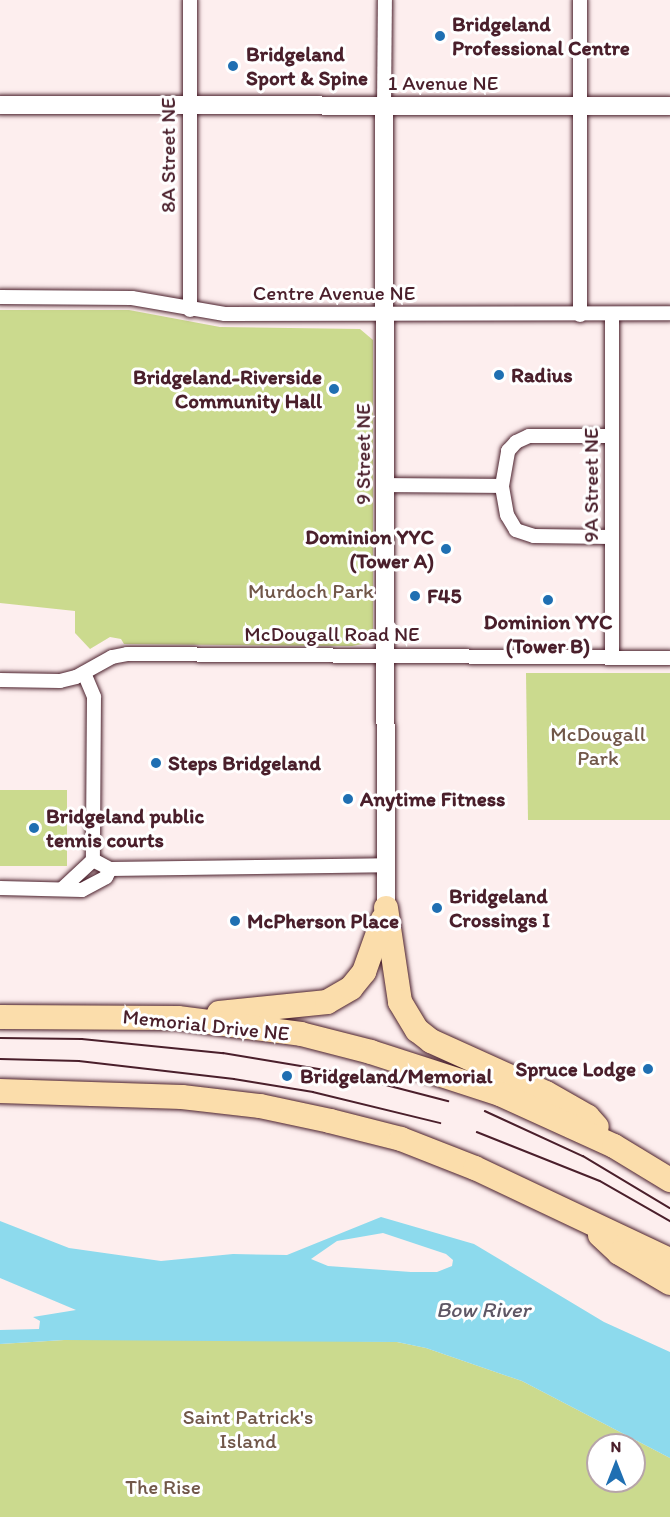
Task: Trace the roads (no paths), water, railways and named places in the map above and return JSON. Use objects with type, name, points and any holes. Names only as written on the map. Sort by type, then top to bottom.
[{"type":"highway","points":[[178,1018],[327,1002],[351,988],[364,972],[386,908]]},
{"type":"highway","points":[[386,908],[400,1002],[417,1030],[588,1117],[614,1146]]},
{"type":"highway","name":"Memorial Drive NE","points":[[0,1017],[178,1018],[301,1034],[392,1058],[500,1094],[614,1146],[670,1180]]},
{"type":"highway","points":[[0,1091],[182,1097],[330,1120],[401,1139],[475,1168],[670,1260]]},
{"type":"highway","points":[[584,1218],[619,1253],[670,1283]]},
{"type":"street","name":"8A Street NE","points":[[190,0],[190,309]]},
{"type":"street","name":"9 Street NE","points":[[385,0],[386,908]]},
{"type":"street","points":[[580,0],[580,315]]},
{"type":"street","name":"1 Avenue NE","points":[[0,105],[670,106]]},
{"type":"street","name":"Centre Avenue NE","points":[[0,297],[132,297],[225,314],[670,313]]},
{"type":"street","name":"9A Street NE","points":[[612,314],[612,656]]},
{"type":"street","points":[[611,537],[534,537],[516,530],[507,515],[502,486],[508,451],[516,442],[529,436],[612,436]]},
{"type":"street","points":[[385,485],[502,486]]},
{"type":"street","name":"McDougall Road NE","points":[[0,680],[60,681],[84,673],[112,657],[127,654],[670,658]]},
{"type":"street","points":[[63,888],[93,860],[94,697],[84,673]]},
{"type":"street","points":[[93,860],[110,869],[386,865]]},
{"type":"street","points":[[0,888],[82,890],[95,885],[110,869]]},
{"type":"water","name":"Bow River","points":[[381,1217],[474,1244],[604,1322],[670,1352],[670,1458],[646,1446],[646,1433],[622,1433],[522,1381],[426,1348],[397,1342],[64,1340],[0,1344],[0,1330],[39,1329],[40,1321],[33,1317],[76,1310],[0,1278],[0,1221],[69,1248],[161,1261],[233,1254],[287,1255]],"holes":[[[383,1233],[446,1254],[453,1260],[452,1266],[437,1272],[411,1272],[328,1266],[311,1259],[337,1241]]]},
{"type":"tram line","points":[[0,1038],[82,1039],[223,1053],[336,1072],[448,1101]]},
{"type":"tram line","points":[[0,1059],[79,1061],[234,1079],[313,1092],[440,1123]]},
{"type":"tram line","points":[[485,1111],[583,1156],[670,1208]]},
{"type":"tram line","points":[[477,1132],[600,1181],[670,1221]]},
{"type":"place","name":"Bridgeland Professional Centre","points":[[440,36]]},
{"type":"place","name":"Bridgeland Sport & Spine","points":[[233,66]]},
{"type":"place","name":"Radius","points":[[499,375]]},
{"type":"place","name":"Bridgeland-Riverside Community Hall","points":[[334,389]]},
{"type":"place","name":"Dominion YYC (Tower A)","points":[[446,549]]},
{"type":"place","name":"F45","points":[[415,596]]},
{"type":"place","name":"Dominion YYC (Tower B)","points":[[548,600]]},
{"type":"place","name":"Steps Bridgeland","points":[[156,763]]},
{"type":"place","name":"Anytime Fitness","points":[[348,799]]},
{"type":"place","name":"Bridgeland public tennis courts","points":[[34,828]]},
{"type":"place","name":"Bridgeland Crossings I","points":[[437,908]]},
{"type":"place","name":"McPherson Place","points":[[235,921]]},
{"type":"place","name":"Spruce Lodge","points":[[648,1069]]},
{"type":"place","name":"Bridgeland/Memorial","points":[[287,1076]]},
{"type":"park label","name":"Murdoch Park","points":[[311,591]]},
{"type":"park label","name":"McDougall Park","points":[[598,746]]},
{"type":"park label","name":"Saint Patrick's Island","points":[[248,1429]]},
{"type":"park label","name":"The Rise","points":[[163,1487]]}]
